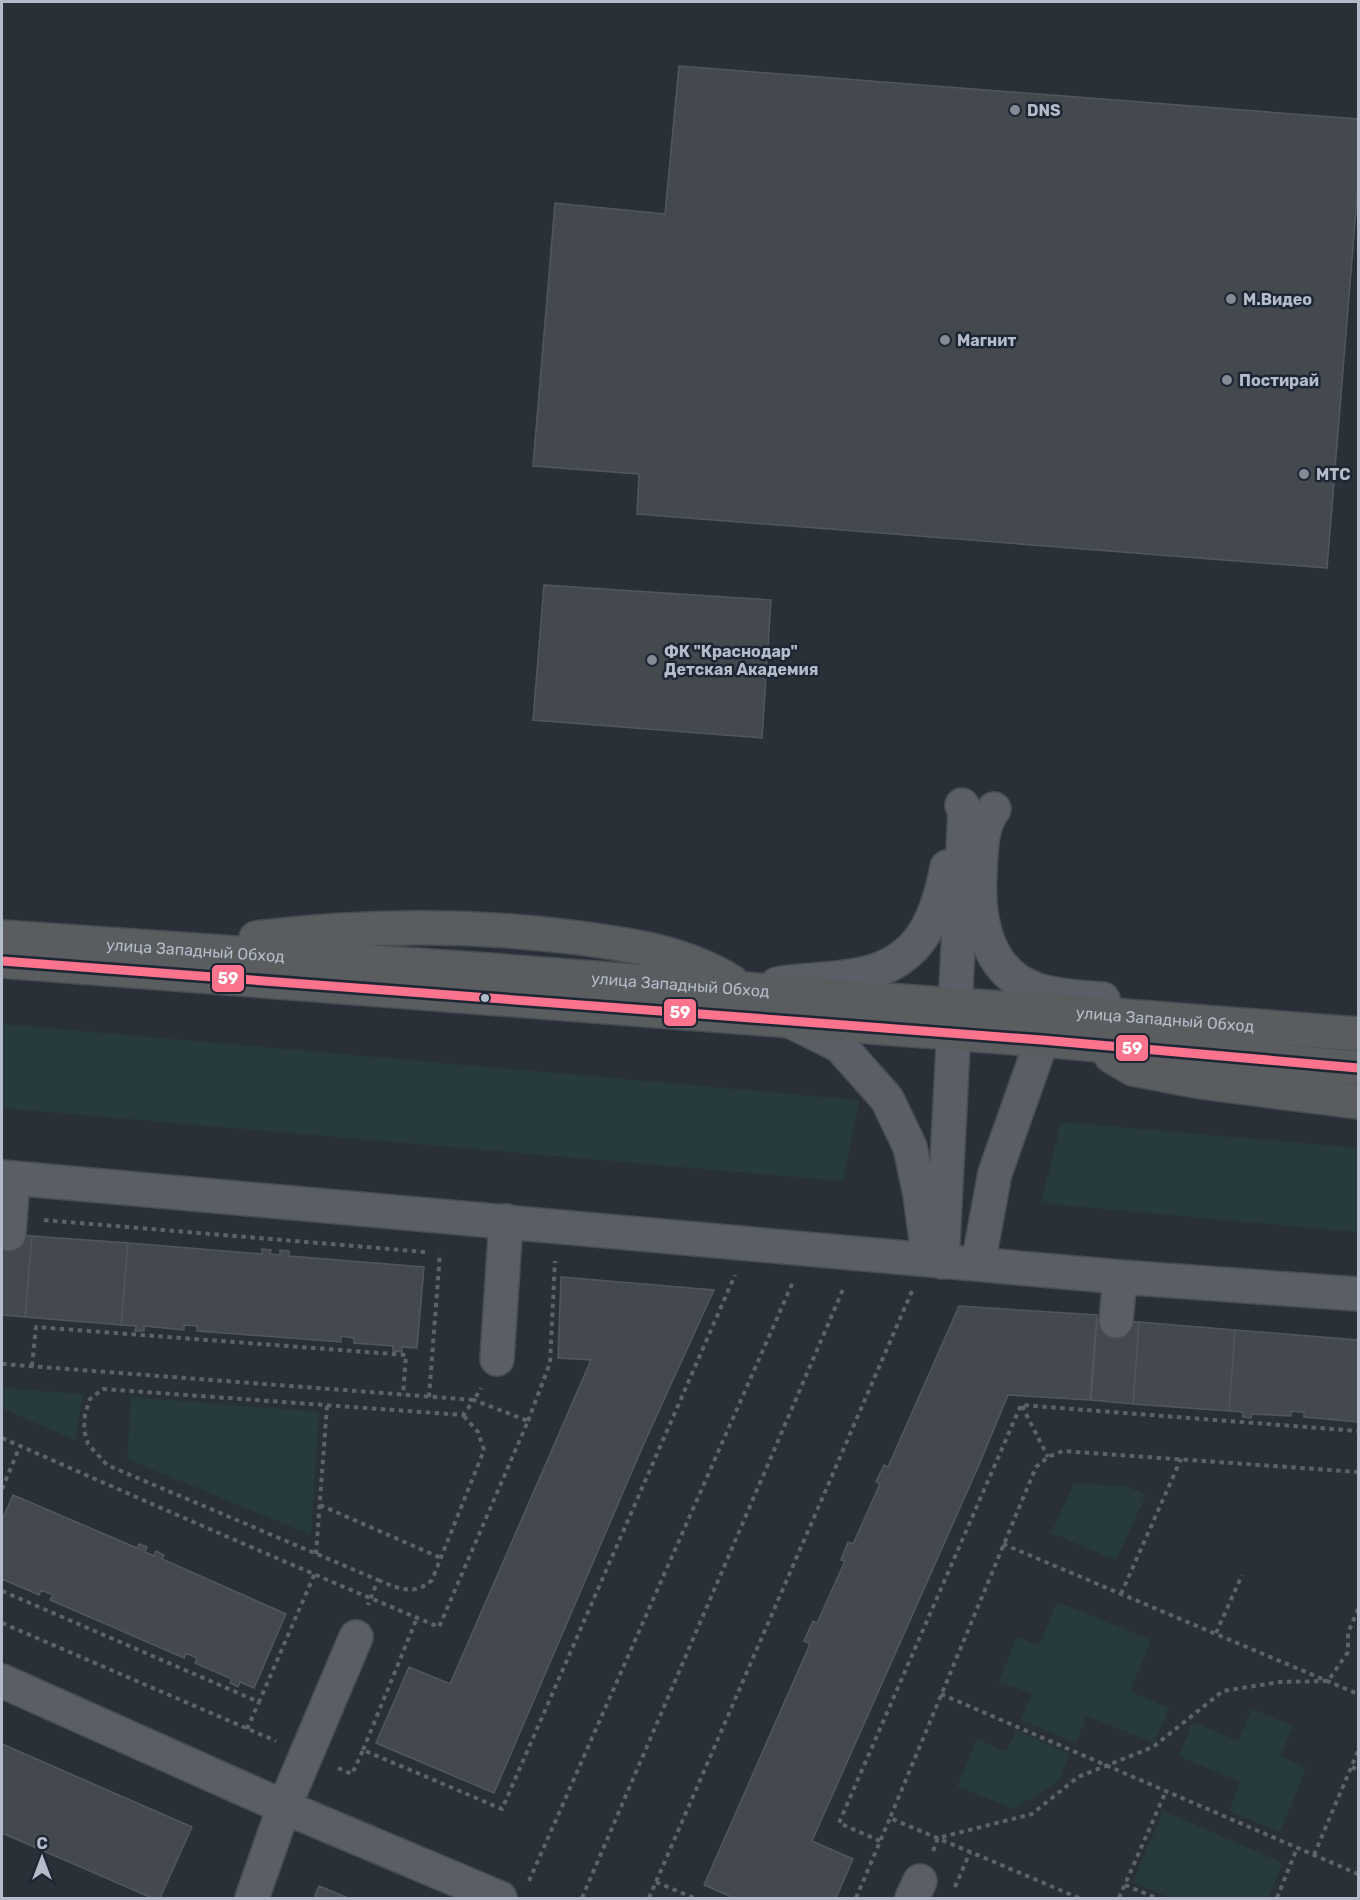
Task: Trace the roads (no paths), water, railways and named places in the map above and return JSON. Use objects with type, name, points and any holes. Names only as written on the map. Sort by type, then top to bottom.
[{"type":"highway","name":"улица Западный Обход","points":[[2,937],[744,990],[963,1019],[1042,1040],[1359,1068]]},
{"type":"highway","name":"улица Западный Обход","points":[[2,961],[792,1022],[963,1019],[1237,1024],[1359,1034]]},
{"type":"highway","points":[[1091,1044],[1134,1069],[1201,1082],[1359,1102]]},
{"type":"lane","points":[[963,1019],[973,961],[982,839],[989,816],[978,807]]},
{"type":"lane","points":[[744,990],[801,979],[874,972],[890,966],[907,955],[920,941],[942,893],[956,814],[978,807]]},
{"type":"lane","points":[[953,1262],[963,1019],[965,811],[978,807]]},
{"type":"lane","points":[[979,893],[981,921],[989,947],[1013,977],[1037,990],[1064,996],[1137,1003],[1237,1024]]},
{"type":"lane","points":[[792,1022],[840,1046],[887,1100],[910,1147],[920,1195],[953,1262]]},
{"type":"lane","points":[[953,1262],[995,1173],[1042,1040]]},
{"type":"lane","points":[[9,1234],[7,1177],[1120,1278],[1359,1294]]},
{"type":"lane","points":[[497,1359],[506,1221]]},
{"type":"lane","points":[[1116,1321],[1120,1278]]},
{"type":"lane","points":[[252,1899],[285,1808],[356,1637]]},
{"type":"lane","points":[[2,1681],[285,1808],[513,1893]]},
{"type":"place","name":"DNS","points":[[1015,110]]},
{"type":"place","name":"М.Видео","points":[[1231,299]]},
{"type":"place","name":"Магнит","points":[[945,340]]},
{"type":"place","name":"Постирай","points":[[1227,380]]},
{"type":"place","name":"МТС","points":[[1304,474]]},
{"type":"place","name":"ФК \"Краснодар\" Детская Академия","points":[[652,660]]}]
